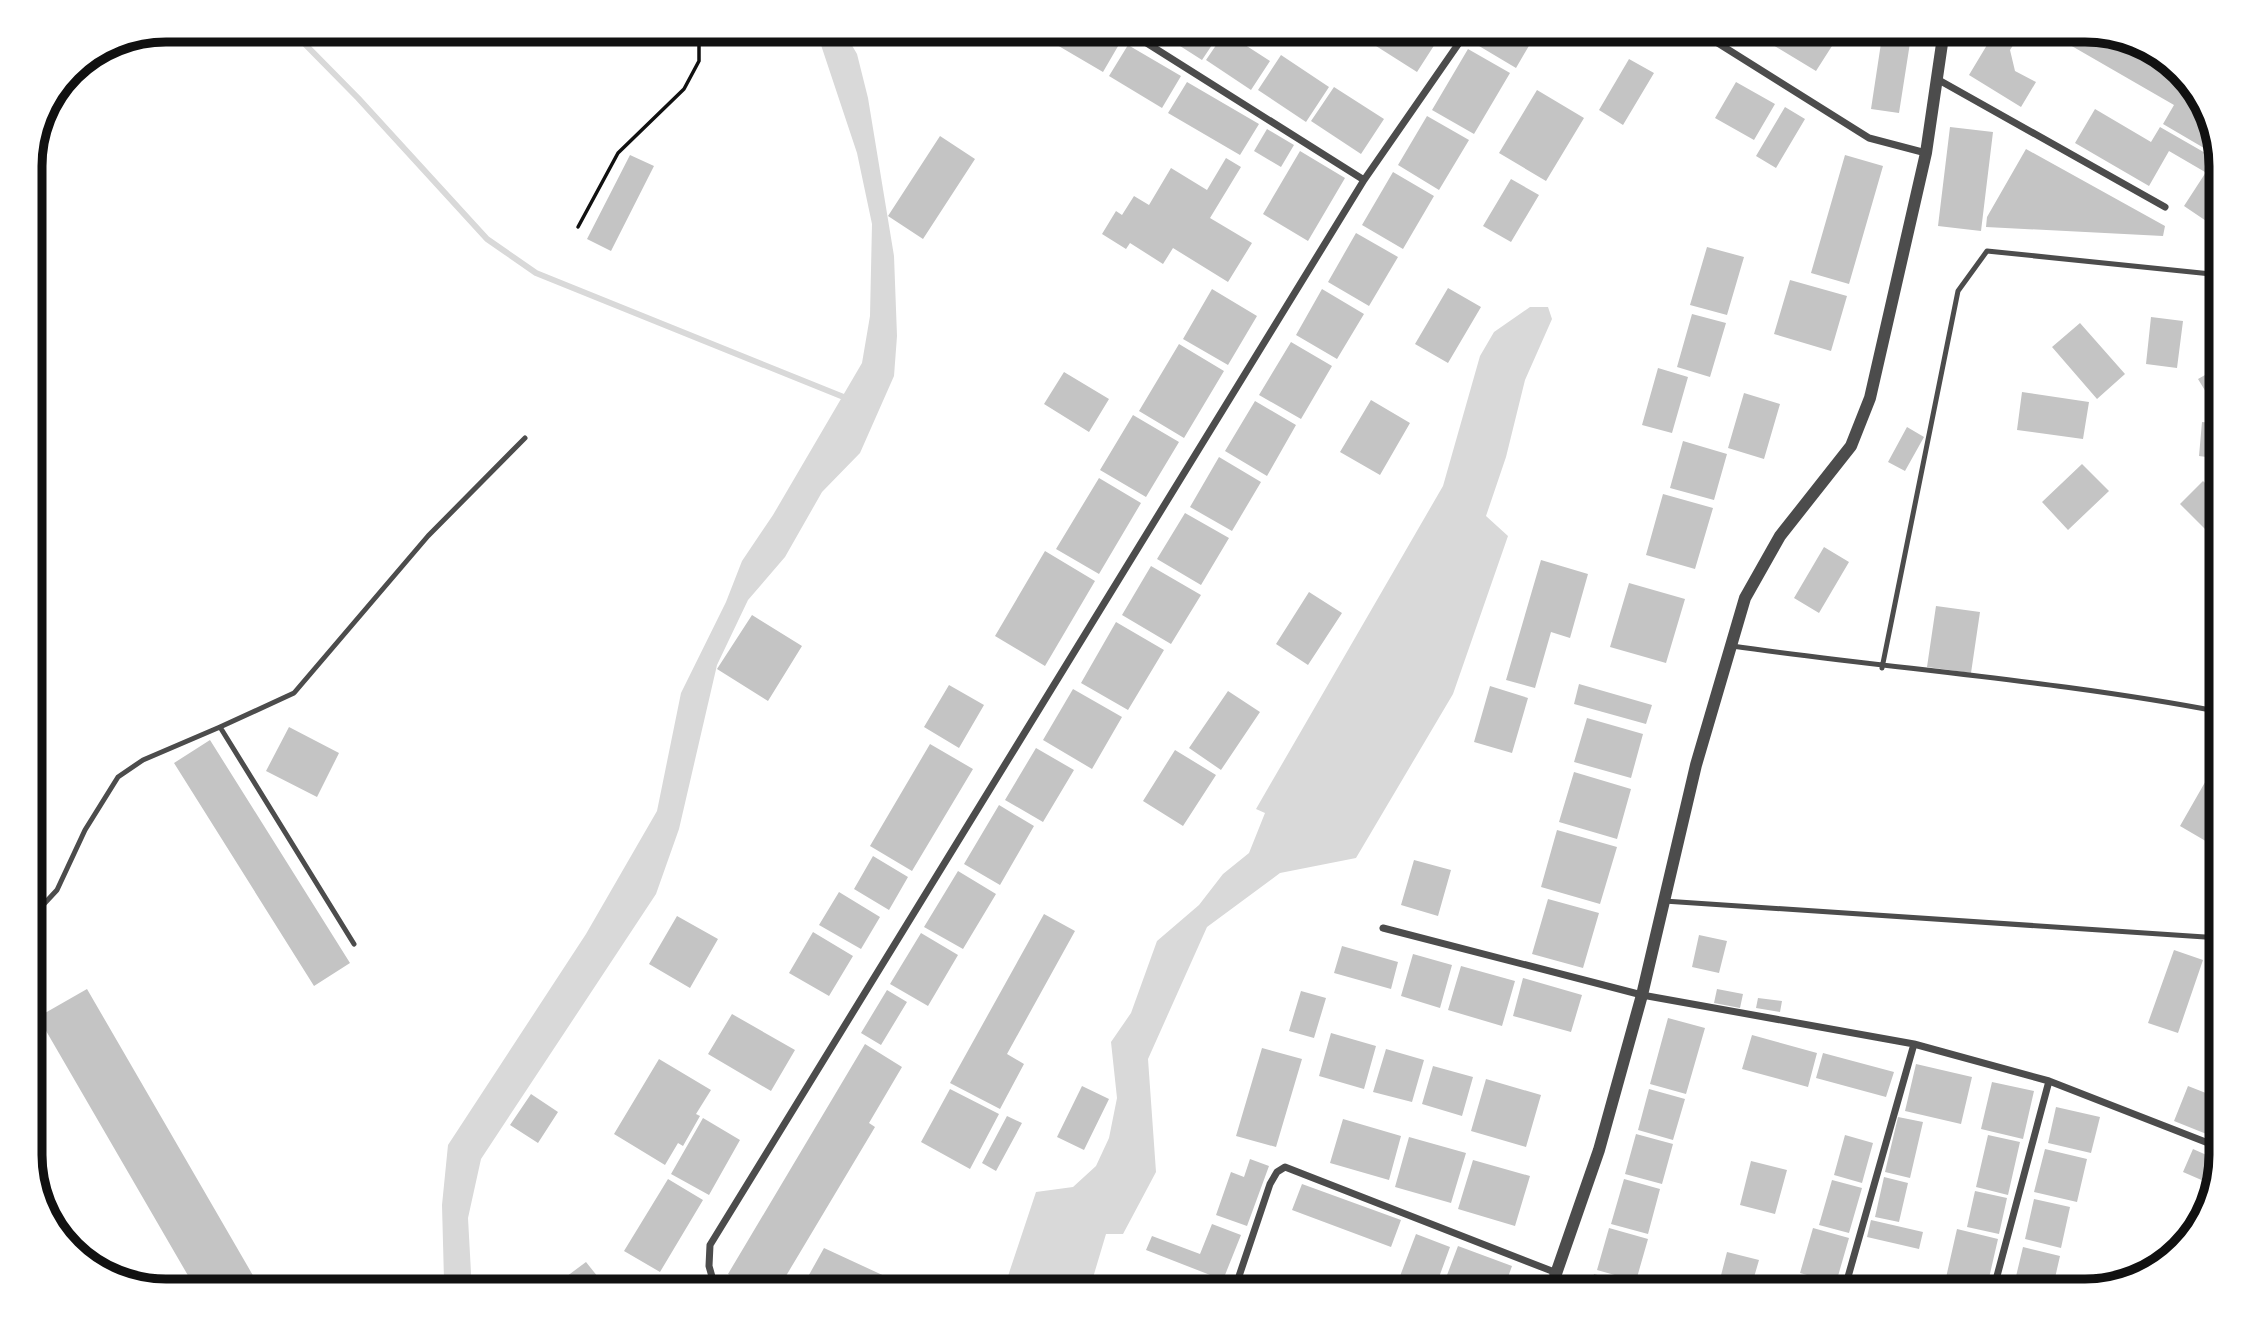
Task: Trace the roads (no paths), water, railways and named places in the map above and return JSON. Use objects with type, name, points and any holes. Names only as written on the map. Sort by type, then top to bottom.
[{"type":"street","points":[[1145,42],[1364,180]]},
{"type":"street","points":[[713,1279],[709,1266],[710,1245],[1364,180],[1460,42]]},
{"type":"street","points":[[1717,42],[1869,138],[1926,153]]},
{"type":"street","points":[[1555,1279],[1599,1150],[1642,995],[1728,646],[1751,587],[1780,536],[1851,446],[1866,410],[1926,153],[1942,42]]},
{"type":"street","points":[[1937,79],[2165,207]]},
{"type":"street","points":[[1383,929],[1642,995],[1914,1044],[2049,1081],[2209,1143]]},
{"type":"street","points":[[1847,1279],[1914,1044]]},
{"type":"street","points":[[1996,1279],[2049,1081]]},
{"type":"street","points":[[1238,1279],[1270,1185],[1277,1172],[1285,1167],[1557,1273]]},
{"type":"lane","points":[[1882,668],[1958,290],[1987,251],[2209,274]]},
{"type":"lane","points":[[42,906],[57,890],[85,830],[118,777],[143,760],[294,693],[428,536],[525,438]]},
{"type":"lane","points":[[1728,646],[1882,668],[2124,693],[2209,710]]},
{"type":"lane","points":[[220,727],[354,944]]},
{"type":"lane","points":[[1664,901],[2209,935]]},
{"type":"waterway","points":[[303,42],[487,239],[536,273],[851,400]]}]
